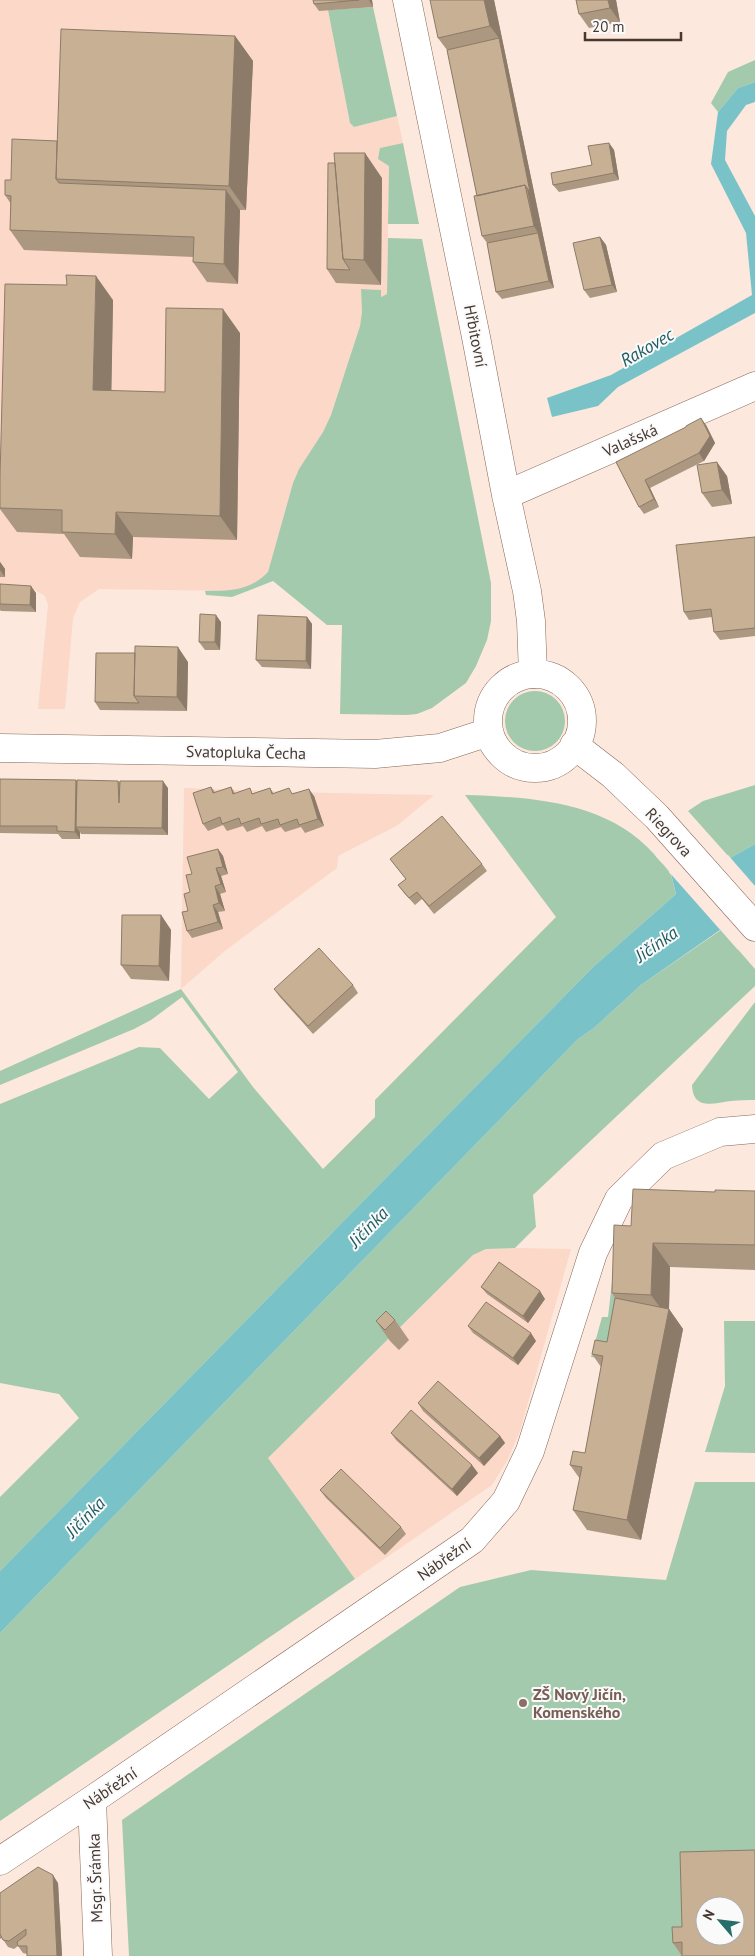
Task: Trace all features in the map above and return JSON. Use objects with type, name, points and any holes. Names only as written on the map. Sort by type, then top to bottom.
[{"type":"street","name":"Hřbitovní","points":[[407,0],[527,591],[533,674]]},
{"type":"street","name":"Valašská","points":[[506,494],[755,386]]},
{"type":"street","points":[[533,674],[551,677],[559,681],[573,694],[582,719],[574,745],[562,759],[536,768],[518,765],[503,755],[492,740],[489,732],[488,713],[500,689],[516,678],[533,674]]},
{"type":"street","name":"Svatopluka Čecha","points":[[0,748],[375,754],[440,748],[489,732]]},
{"type":"street","name":"Riegrova","points":[[574,745],[613,775],[665,826],[755,927]]},
{"type":"street","name":"Nábřežní","points":[[0,1861],[472,1540],[506,1501],[530,1451],[593,1253],[619,1199],[664,1156],[720,1132],[755,1129]]},
{"type":"street","name":"Msgr. Šrámka","points":[[92,1800],[98,1956]]},
{"type":"shaded area","points":[[0,0],[316,0],[328,10],[350,123],[354,127],[397,116],[403,143],[380,148],[389,166],[387,294],[381,297],[381,290],[361,289],[362,312],[360,326],[331,415],[323,432],[299,469],[293,483],[268,572],[249,587],[234,591],[99,589],[80,602],[73,618],[65,709],[38,709],[48,605],[45,596],[28,586],[0,585]]},
{"type":"shaded area","points":[[184,788],[434,795],[398,825],[338,856],[337,868],[226,950],[181,989]]},
{"type":"shaded area","points":[[486,1249],[571,1249],[520,1431],[507,1461],[492,1485],[355,1579],[268,1458],[473,1255]]},
{"type":"green space","points":[[373,7],[397,116],[354,127],[350,123],[328,10]]},
{"type":"green space","points":[[755,60],[755,82],[738,88],[718,112],[711,103],[728,72]]},
{"type":"green space","points":[[403,143],[419,224],[388,224],[389,166],[378,159],[380,148]]},
{"type":"green space","points":[[388,238],[422,239],[491,583],[491,621],[487,640],[476,666],[466,683],[432,708],[417,714],[407,715],[340,714],[342,625],[327,625],[273,581],[232,597],[206,595],[205,591],[239,589],[254,583],[268,572],[293,483],[299,469],[323,432],[331,415],[360,326],[362,312],[361,289],[381,290],[381,297],[387,294]]},
{"type":"green space","points":[[535,691],[551,696],[556,700],[560,705],[565,721],[560,737],[556,742],[551,746],[535,751],[519,746],[514,742],[510,737],[505,721],[510,705],[514,700],[519,696]]},
{"type":"green space","points":[[755,785],[755,844],[730,858],[688,811],[703,801]]},
{"type":"green space","points":[[465,795],[516,798],[567,805],[614,823],[635,836],[666,867],[671,875],[676,894],[593,967],[0,1571],[0,1497],[79,1418],[59,1394],[0,1383],[0,1104],[139,1047],[160,1048],[209,1099],[238,1072],[182,997],[151,1020],[134,1029],[0,1085],[0,1071],[181,989],[253,1087],[323,1169],[375,1117],[375,1100],[556,917]]},
{"type":"green space","points":[[721,930],[755,969],[755,986],[533,1195],[536,1227],[515,1248],[486,1249],[473,1255],[268,1458],[355,1579],[0,1821],[0,1633],[578,1039],[594,1028],[641,985]]},
{"type":"green space","points":[[755,1002],[755,1100],[711,1104],[700,1102],[693,1093],[692,1085]]},
{"type":"green space","points":[[620,1257],[621,1362],[591,1357],[602,1317],[608,1317],[612,1282]]},
{"type":"green space","points":[[724,1321],[755,1321],[755,1453],[705,1452],[725,1386]]},
{"type":"green space","name":"ZŠ Nový Jičín, Komenského","points":[[695,1482],[755,1482],[755,1871],[694,1872],[686,1956],[129,1956],[122,1820],[460,1587],[531,1570],[666,1580]]},
{"type":"water","points":[[755,82],[755,102],[746,105],[727,131],[725,160],[755,216],[755,313],[618,387],[598,406],[552,417],[547,398],[611,375],[752,295],[746,233],[711,164],[718,112],[738,88]]},
{"type":"water","name":"Jičínka","points":[[755,844],[755,915],[737,948],[720,930],[641,985],[594,1028],[578,1039],[0,1633],[0,1571],[593,967],[676,894],[671,874],[730,858]]},
{"type":"pier","points":[[728,855],[755,886],[755,920],[738,950],[669,872]]},
{"type":"building","points":[[313,0],[359,0],[314,4]]},
{"type":"building","points":[[430,0],[484,0],[490,26],[438,38]]},
{"type":"building","points":[[576,0],[608,0],[610,8],[579,14]]},
{"type":"building","points":[[61,29],[235,36],[229,186],[56,179]]},
{"type":"building","points":[[499,38],[530,192],[525,185],[477,196],[447,50]]},
{"type":"building","points":[[12,139],[57,141],[56,179],[59,183],[226,190],[224,264],[193,262],[194,237],[10,230],[11,196],[5,195],[5,180],[11,180]]},
{"type":"building","points":[[609,143],[614,173],[553,185],[551,173],[592,165],[588,146]]},
{"type":"building","points":[[334,153],[365,153],[364,260],[343,259]]},
{"type":"building","points":[[328,163],[335,163],[343,259],[350,270],[327,269]]},
{"type":"building","points":[[525,185],[534,226],[482,236],[474,196]]},
{"type":"building","points":[[538,233],[549,281],[496,292],[487,243]]},
{"type":"building","points":[[600,237],[612,285],[584,290],[573,243]]},
{"type":"building","points":[[66,275],[96,276],[93,390],[165,392],[166,308],[223,309],[220,516],[116,512],[115,534],[62,532],[62,510],[0,508],[5,284],[67,285]]},
{"type":"building","points":[[701,418],[710,436],[699,453],[645,480],[654,499],[639,507],[616,462]]},
{"type":"building","points":[[717,462],[722,490],[702,493],[697,465]]},
{"type":"building","points":[[755,537],[755,628],[714,632],[711,609],[684,612],[676,545]]},
{"type":"building","points":[[0,584],[31,586],[30,605],[0,604]]},
{"type":"building","points":[[200,614],[216,615],[215,642],[199,642]]},
{"type":"building","points":[[258,615],[307,617],[306,661],[256,660]]},
{"type":"building","points":[[135,646],[178,647],[177,697],[134,696]]},
{"type":"building","points":[[96,653],[135,653],[134,696],[139,703],[95,702]]},
{"type":"building","points":[[0,779],[76,780],[75,832],[57,831],[57,826],[0,826]]},
{"type":"building","points":[[77,780],[118,781],[119,803],[120,781],[163,781],[162,828],[76,827]]},
{"type":"building","points":[[211,787],[213,793],[231,787],[233,794],[250,788],[252,794],[270,788],[272,794],[289,788],[292,794],[309,789],[318,819],[299,825],[297,819],[280,825],[278,819],[261,824],[259,818],[241,824],[239,818],[222,824],[220,817],[203,824],[193,793]]},
{"type":"building","points":[[442,816],[482,864],[429,906],[417,892],[409,898],[398,885],[406,879],[390,859]]},
{"type":"building","points":[[218,849],[223,867],[216,868],[221,884],[215,886],[219,903],[213,905],[218,922],[187,931],[182,912],[188,911],[184,894],[190,892],[186,875],[192,874],[187,857]]},
{"type":"building","points":[[122,915],[161,915],[159,966],[121,965]]},
{"type":"building","points":[[319,948],[353,985],[308,1026],[274,989]]},
{"type":"building","points":[[633,1189],[715,1192],[715,1190],[755,1191],[755,1245],[653,1243],[651,1295],[612,1293],[614,1225],[631,1226]]},
{"type":"building","points":[[499,1262],[540,1291],[523,1316],[481,1287]]},
{"type":"building","points":[[615,1298],[669,1309],[627,1520],[573,1510],[582,1467],[570,1465],[573,1451],[585,1453],[603,1356],[592,1354],[595,1340],[607,1342]]},
{"type":"building","points":[[486,1302],[531,1333],[513,1358],[468,1326]]},
{"type":"building","points":[[386,1311],[395,1320],[385,1330],[376,1321]]},
{"type":"building","points":[[438,1381],[500,1436],[479,1458],[418,1403]]},
{"type":"building","points":[[411,1410],[472,1465],[452,1489],[391,1433]]},
{"type":"building","points":[[341,1469],[401,1527],[380,1548],[320,1490]]},
{"type":"building","points":[[755,1850],[755,1956],[682,1956],[682,1942],[673,1943],[672,1927],[682,1927],[680,1852]]},
{"type":"building","points":[[38,1867],[53,1875],[57,1956],[27,1956],[27,1946],[18,1946],[17,1942],[26,1935],[26,1929],[9,1941],[3,1940],[0,1934],[0,1893]]},
{"type":"place","name":"ZŠ Nový Jičín, Komenského","points":[[523,1703]]},
{"type":"water label","name":"Rakovec","points":[[647,347]]}]
